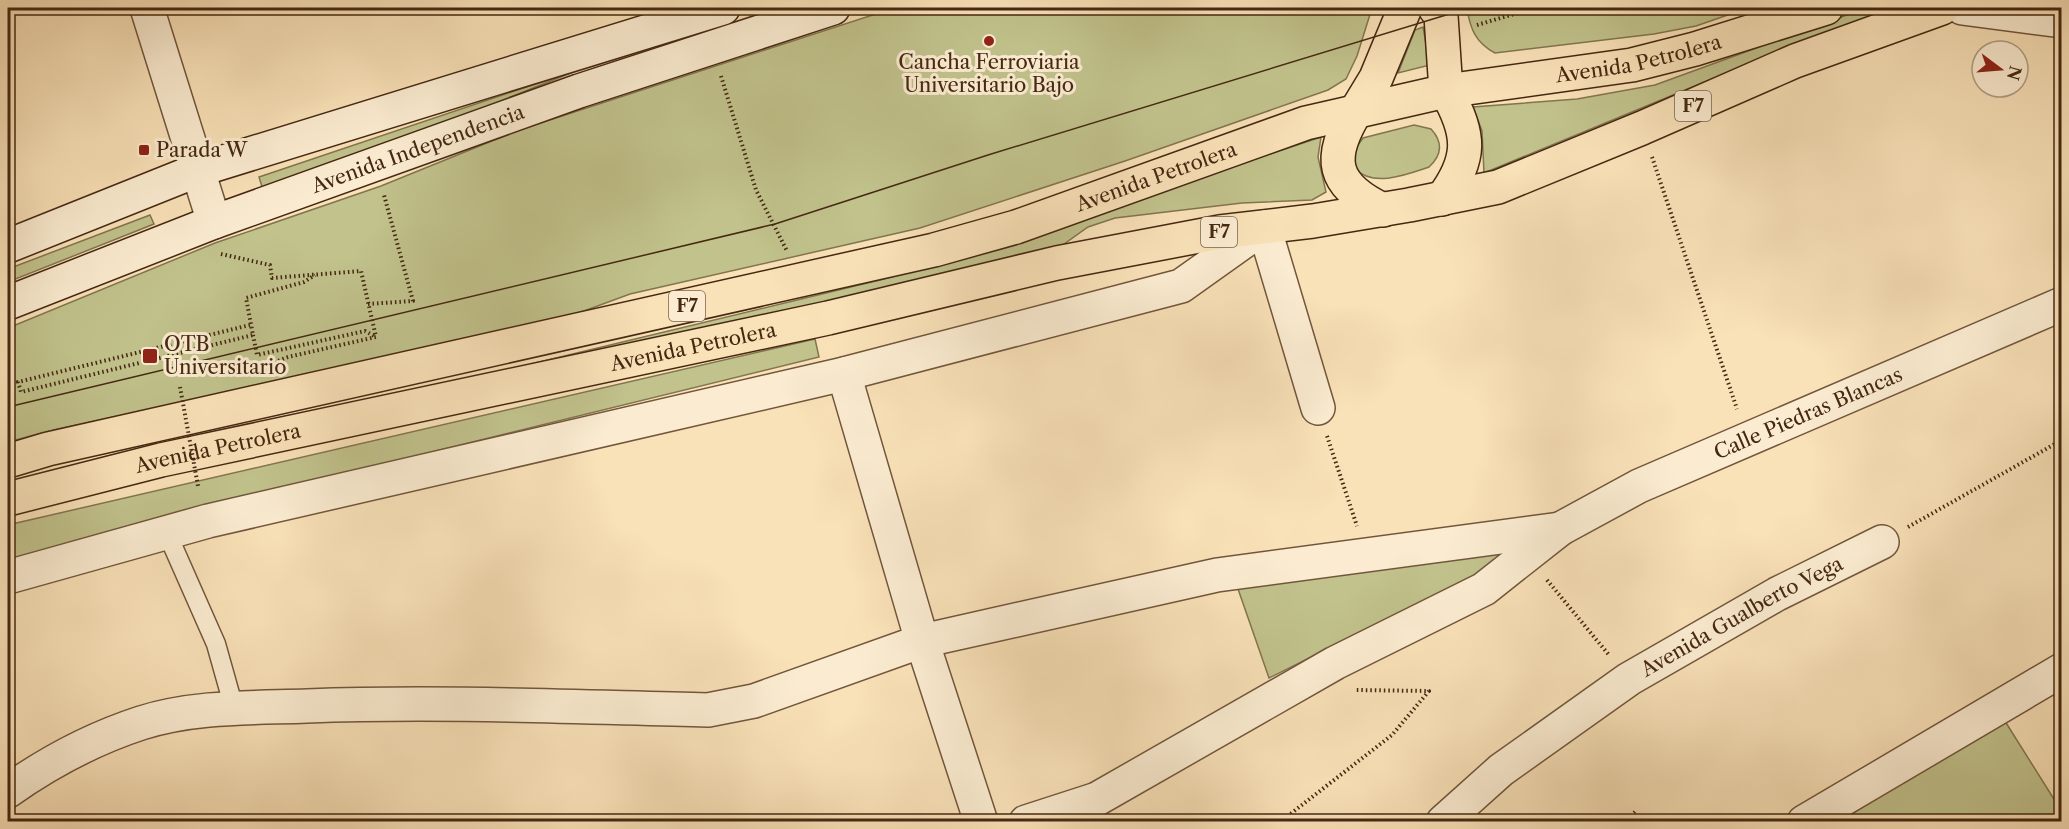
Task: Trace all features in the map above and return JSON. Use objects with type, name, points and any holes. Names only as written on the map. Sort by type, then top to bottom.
[{"type":"main road","points":[[1383,210],[1361,199],[1347,186],[1338,167],[1338,147],[1376,78],[1405,8]]},
{"type":"main road","points":[[1435,8],[1442,16],[1446,91],[1458,112],[1465,135],[1465,159],[1457,179],[1442,199]]},
{"type":"main road","name":"Avenida Petrolera","points":[[1446,91],[1632,65],[1695,49],[1827,8]]},
{"type":"main road","name":"F7","points":[[1383,210],[1498,187],[1796,61],[1942,8]]},
{"type":"main road","name":"F7","points":[[1356,111],[1446,91]]},
{"type":"main road","name":"Avenida Petrolera","points":[[8,461],[48,449],[934,250],[1016,227],[1306,123],[1356,111]]},
{"type":"main road","name":"Avenida Petrolera","points":[[8,499],[180,456],[828,318],[1057,263],[1220,232],[1383,210]]},
{"type":"street","points":[[147,8],[198,170],[213,237]]},
{"type":"street","name":"Avenida Independencia","points":[[8,246],[198,170],[723,8]]},
{"type":"street","name":"Avenida Independencia","points":[[8,303],[213,237],[590,88],[833,8]]},
{"type":"street","points":[[1962,8],[2061,21]]},
{"type":"street","points":[[8,577],[167,533],[844,374],[1181,286],[1264,227],[1318,408]]},
{"type":"street","name":"Calle Piedras Blancas","points":[[1560,529],[1639,486],[2061,304]]},
{"type":"street","points":[[844,374],[922,641],[981,822]]},
{"type":"street","points":[[8,791],[43,766],[85,744],[142,723],[194,711],[393,703],[708,710],[754,700],[922,641],[1217,575],[1560,529]]},
{"type":"street","points":[[1026,822],[1097,799],[1335,663],[1484,589],[1560,529]]},
{"type":"street","name":"Avenida Gualberto Vega","points":[[1443,822],[1501,770],[1629,679],[1777,594],[1882,542]]},
{"type":"street","points":[[1804,822],[2061,670]]},
{"type":"lane","points":[[167,533],[216,644],[234,708]]},
{"type":"path","points":[[1477,25],[1534,8]]},
{"type":"path","points":[[721,75],[756,189],[790,258]]},
{"type":"path","points":[[1642,128],[1747,439]]},
{"type":"path","points":[[368,304],[413,301],[381,186]]},
{"type":"path","points":[[213,237],[270,266],[272,278],[361,271],[376,337]]},
{"type":"path","points":[[315,275],[304,282],[246,298],[257,355],[365,331],[376,337]]},
{"type":"path","points":[[250,325],[18,382],[21,392],[253,335]]},
{"type":"path","points":[[260,369],[288,357],[376,337]]},
{"type":"path","points":[[180,387],[198,486]]},
{"type":"path","points":[[1318,408],[1366,555]]},
{"type":"path","points":[[1882,542],[2061,440]]},
{"type":"path","points":[[1528,556],[1629,679]]},
{"type":"path","points":[[1280,822],[1392,735],[1429,691],[1355,690],[1335,663]]},
{"type":"path","points":[[1624,822],[1636,811]]},
{"type":"green space","points":[[894,8],[1372,8],[1357,56],[1346,79],[1328,90],[1125,161],[920,228],[630,294],[554,322],[58,429],[8,442],[8,328],[215,243],[381,186],[519,130]]},
{"type":"green space","points":[[1467,8],[1748,8],[1696,26],[1654,34],[1495,53],[1483,45],[1475,35]]},
{"type":"green space","points":[[1866,8],[1907,8],[1736,69],[1484,173],[1482,131],[1473,107],[1577,99],[1655,85]]},
{"type":"green space","points":[[1423,27],[1430,65],[1398,73],[1415,30]]},
{"type":"green space","points":[[583,68],[446,123],[263,190],[259,177]]},
{"type":"green space","points":[[1414,125],[1431,129],[1438,139],[1439,153],[1429,167],[1401,176],[1381,179],[1363,175],[1356,169],[1353,152],[1363,138]]},
{"type":"green space","points":[[1321,137],[1318,157],[1326,192],[1312,200],[1242,203],[1115,218],[1088,227],[1057,249],[803,310],[531,364],[1003,248],[1103,209]]},
{"type":"green space","points":[[150,215],[154,224],[8,282],[8,269]]},
{"type":"green space","points":[[815,339],[819,357],[155,520],[8,560],[8,525]]},
{"type":"green space","points":[[1497,552],[1500,563],[1269,678],[1237,586]]},
{"type":"green space","points":[[2003,718],[2062,812],[2061,822],[1839,822]]},
{"type":"tram line","points":[[8,407],[775,224],[988,155],[1469,8]]},
{"type":"place","name":"Cancha Ferroviaria Universitario Bajo","points":[[989,41]]},
{"type":"place","name":"Parada W","points":[[144,150]]},
{"type":"place","name":"OTB Universitario","points":[[150,356]]}]
